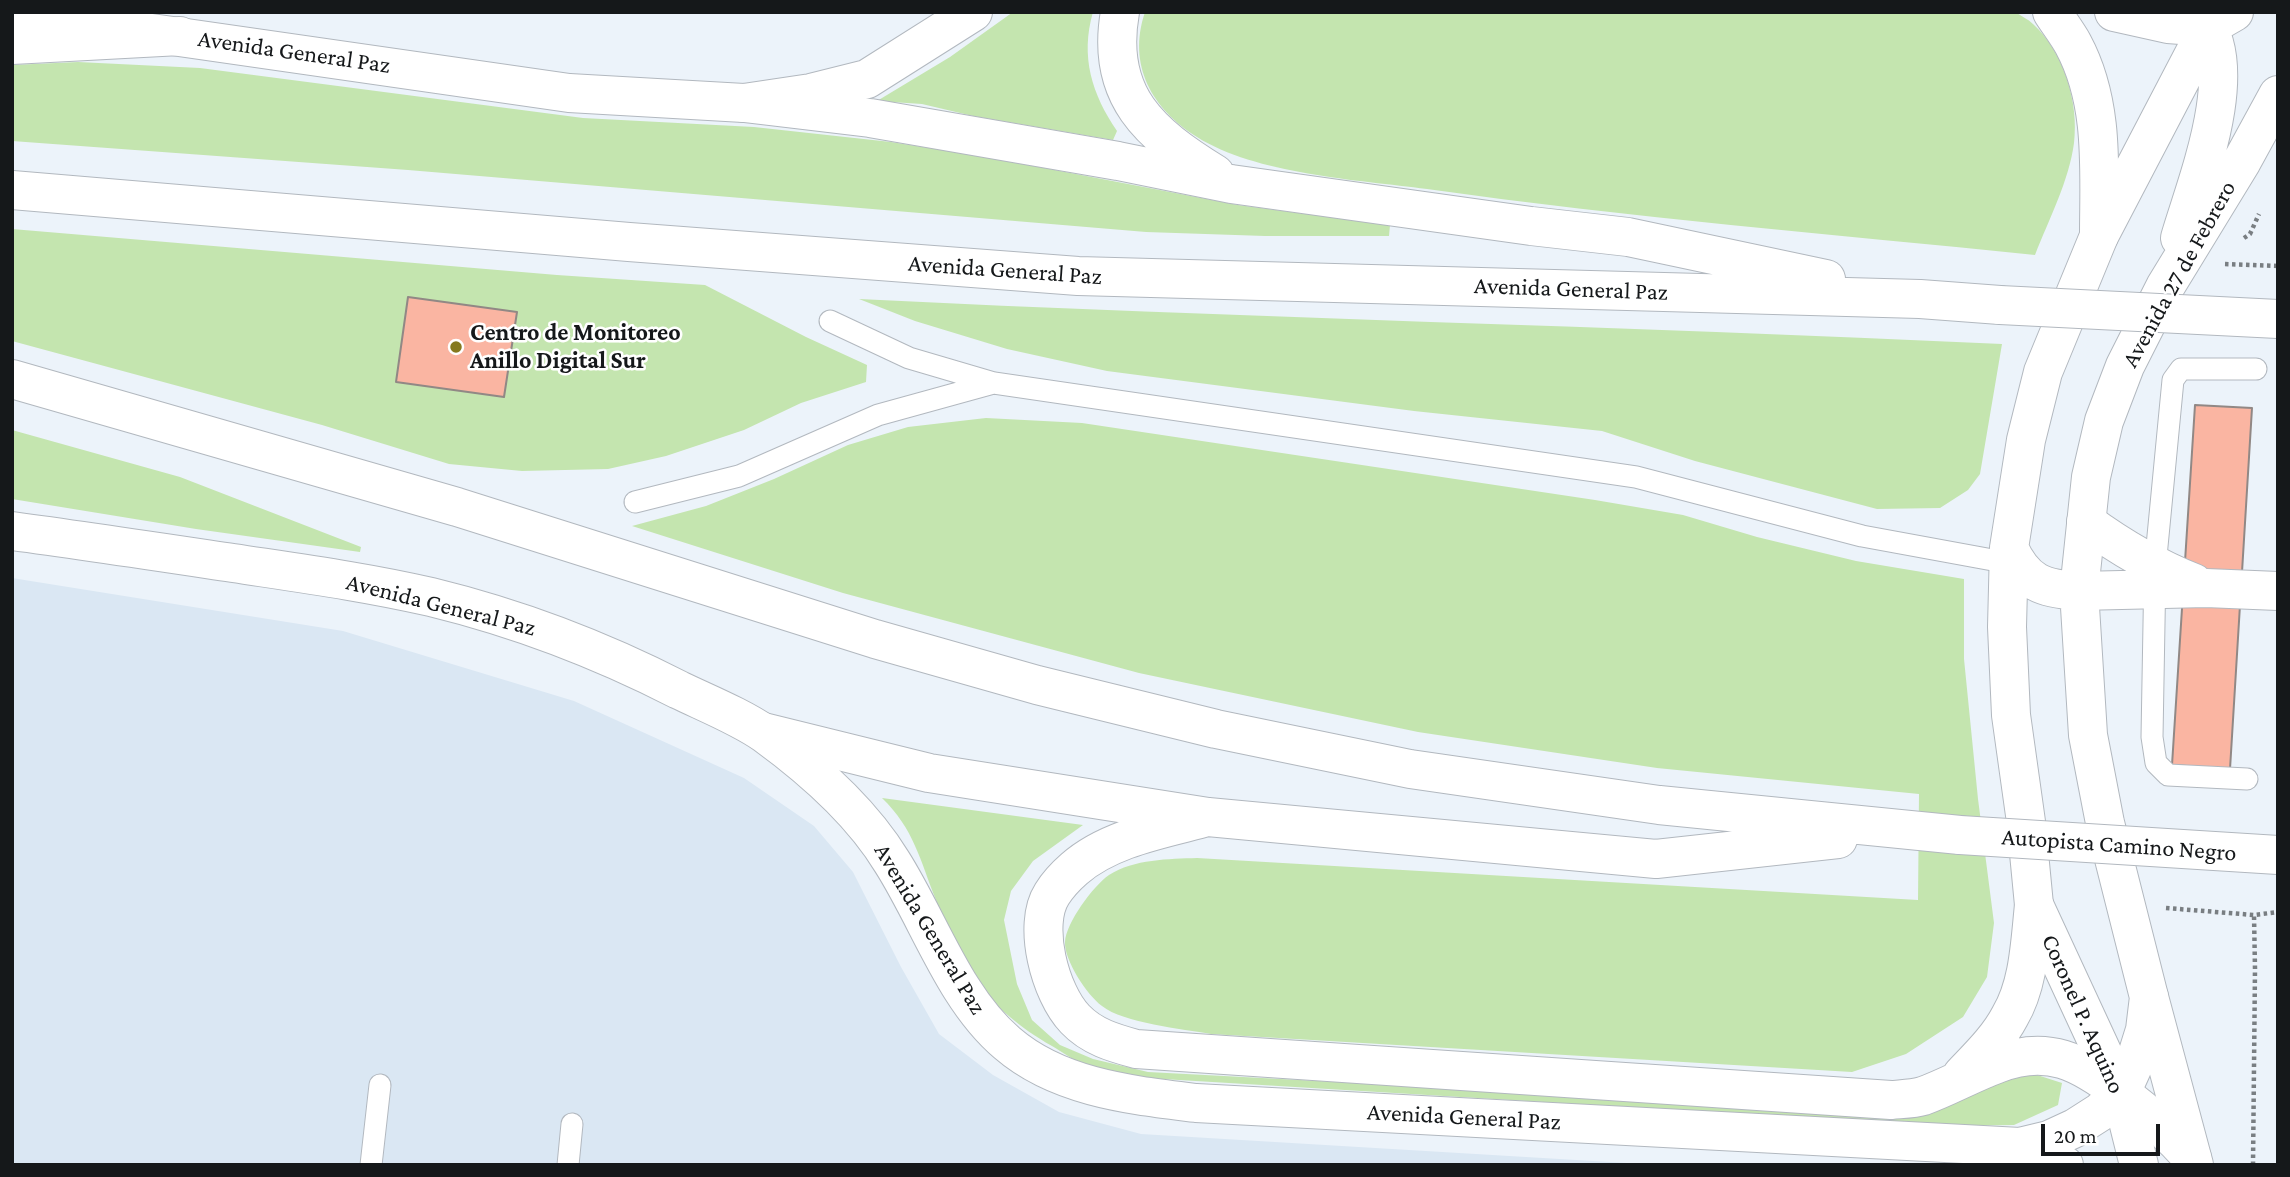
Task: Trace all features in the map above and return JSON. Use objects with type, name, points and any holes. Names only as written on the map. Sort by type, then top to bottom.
[{"type":"main road","name":"Avenida General Paz","points":[[12,13],[569,93],[744,103],[811,93],[867,79],[973,12]]},
{"type":"main road","points":[[1120,12],[1116,48],[1125,88],[1137,111],[1154,131],[1185,156],[1231,184]]},
{"type":"main road","points":[[2052,12],[2073,44],[2092,91],[2099,137],[2099,236]]},
{"type":"main road","points":[[2114,12],[2168,24],[2214,16]]},
{"type":"main road","points":[[1955,1082],[1989,1047],[2011,1015],[2026,972],[2035,905],[2011,715],[2007,628],[2009,555],[2024,452],[2043,372],[2099,236],[2214,16]]},
{"type":"main road","points":[[2165,287],[2211,133],[2217,103],[2214,16]]},
{"type":"main road","points":[[12,45],[180,36]]},
{"type":"main road","name":"Avenida 27 de Febrero","points":[[2149,997],[2105,823],[2088,735],[2079,591],[2091,477],[2104,421],[2125,366],[2165,287],[2242,161],[2278,96]]},
{"type":"main road","points":[[744,103],[870,118],[1118,161],[1231,184],[1628,237],[1920,299]]},
{"type":"main road","name":"Avenida General Paz","points":[[12,190],[615,241],[1078,276],[1920,299],[2278,319]]},
{"type":"main road","points":[[12,379],[457,507],[875,639],[1037,685],[1216,729],[1410,769],[1645,803],[1913,830]]},
{"type":"main road","points":[[2086,522],[2119,546],[2155,578]]},
{"type":"main road","name":"Avenida General Paz","points":[[12,531],[330,577],[433,598],[539,629],[650,675],[763,732],[835,792],[865,824],[892,861],[965,994],[982,1018],[1008,1044],[1059,1075],[1126,1095],[1196,1103],[2020,1147],[2064,1165]]},
{"type":"main road","points":[[2009,555],[2035,582],[2054,590],[2079,591],[2155,578],[2206,588],[2278,591]]},
{"type":"main road","points":[[763,732],[929,772],[1208,817],[1656,859],[1913,830]]},
{"type":"main road","points":[[1208,817],[1129,839],[1101,851],[1074,869],[1051,895],[1043,928],[1046,959],[1055,990],[1074,1019],[1102,1040],[1136,1049],[1891,1100],[1920,1097],[1999,1063],[2029,1055],[2063,1059],[2094,1072],[2155,1119],[2193,1161]]},
{"type":"main road","name":"Autopista Camino Negro","points":[[1913,830],[2278,855]]},
{"type":"main road","name":"Coronel P. Aquino","points":[[2035,905],[2120,1093],[2139,1165]]},
{"type":"main road","points":[[2020,1147],[2049,1140],[2075,1128],[2100,1112],[2120,1093],[2135,1062],[2145,1030],[2149,997]]},
{"type":"main road","points":[[2149,997],[2193,1161]]},
{"type":"lane","points":[[830,321],[909,358],[994,383],[1636,477],[1862,536],[2009,555]]},
{"type":"lane","points":[[2247,779],[2168,775],[2155,763],[2152,737],[2155,578],[2173,380],[2181,369],[2256,369]]},
{"type":"lane","points":[[635,502],[739,476],[878,415],[994,383]]},
{"type":"lane","points":[[371,1165],[380,1084]]},
{"type":"lane","points":[[568,1165],[572,1125]]},
{"type":"path","points":[[2220,263],[2278,266]]},
{"type":"path","points":[[2253,1165],[2253,915],[2278,912]]},
{"type":"shaded area","points":[[12,578],[343,631],[574,701],[744,778],[814,826],[853,872],[901,967],[939,1034],[993,1075],[1059,1112],[1141,1134],[1660,1165],[12,1165]]},
{"type":"green space","points":[[1013,12],[1093,12],[1089,29],[1088,60],[1095,89],[1117,131],[1113,140],[973,116],[922,104],[877,101],[950,57]]},
{"type":"green space","points":[[1145,12],[2015,12],[2031,22],[2044,36],[2061,63],[2074,111],[2074,143],[2063,186],[2035,255],[1655,217],[1308,174],[1248,159],[1221,149],[1197,137],[1167,113],[1147,84],[1142,67],[1140,31]]},
{"type":"green space","points":[[78,62],[200,68],[583,118],[754,127],[891,142],[992,158],[1238,205],[1390,225],[1389,236],[1146,232],[408,170],[12,141],[12,65]]},
{"type":"green space","points":[[12,229],[705,285],[867,365],[866,382],[801,403],[744,430],[666,456],[608,469],[522,471],[449,464],[322,425],[12,341]]},
{"type":"green space","points":[[859,299],[2002,344],[1980,474],[1968,490],[1940,508],[1877,509],[1695,461],[1602,431],[1414,411],[1107,371],[1007,349],[915,321]]},
{"type":"green space","points":[[986,418],[1082,423],[1595,500],[1683,515],[1757,537],[1856,561],[1964,579],[1964,659],[1994,923],[1987,977],[1963,1017],[1906,1054],[1852,1072],[1211,1034],[1154,1025],[1112,1012],[1096,1001],[1083,986],[1068,958],[1065,942],[1075,915],[1096,887],[1109,875],[1129,866],[1152,861],[1197,858],[1918,900],[1919,794],[1657,768],[1418,732],[1139,673],[843,593],[632,526],[706,506],[848,445],[908,427]]},
{"type":"green space","points":[[12,430],[180,477],[361,547],[360,552],[12,499]]},
{"type":"green space","points":[[882,798],[1083,825],[1033,861],[1011,891],[1004,920],[1017,984],[1032,1020],[1060,1045],[1093,1059],[1148,1072],[1926,1113],[1988,1085],[2034,1074],[2062,1083],[2058,1105],[2014,1125],[1941,1126],[1146,1078],[1084,1064],[1029,1032],[979,985],[956,947],[909,833]]},
{"type":"building","name":"Centro de Monitoreo Anillo Digital Sur","points":[[408,297],[517,312],[504,397],[396,382]]},
{"type":"building","points":[[2195,405],[2252,408],[2230,769],[2172,765]]},
{"type":"place","name":"Centro de Monitoreo Anillo Digital Sur","points":[[456,347]]}]
